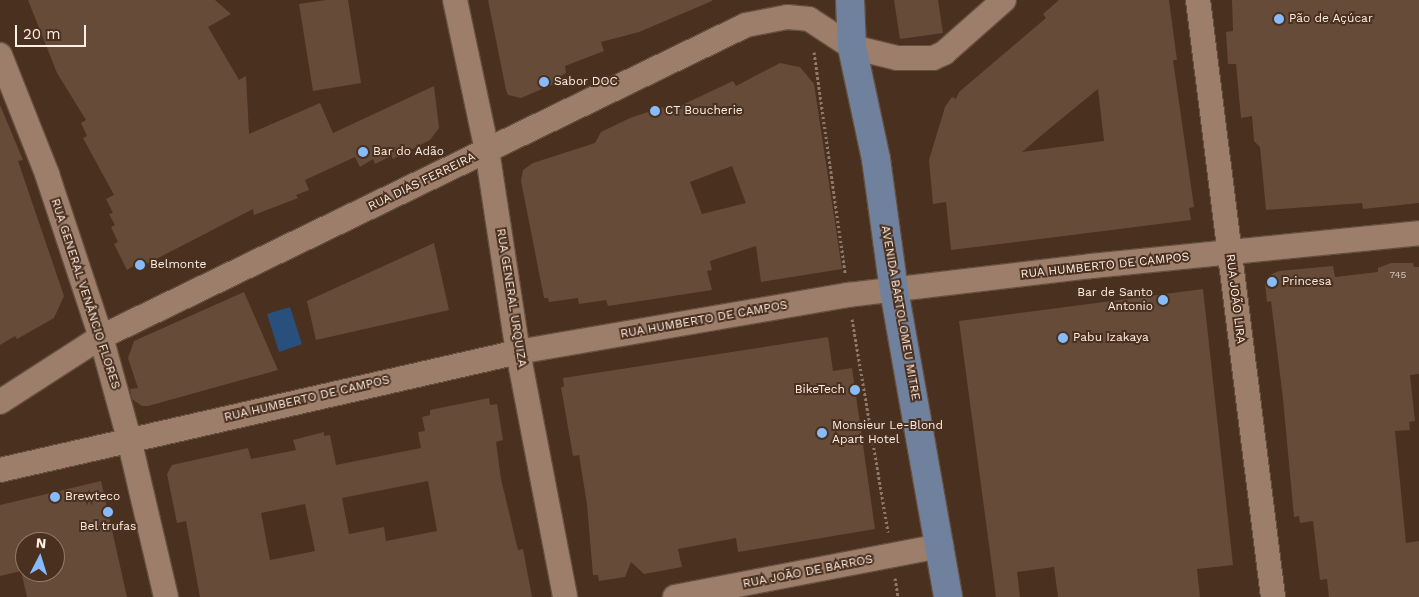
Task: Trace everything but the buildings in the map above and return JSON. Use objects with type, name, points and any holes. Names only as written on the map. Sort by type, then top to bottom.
[{"type":"main road","name":"AVENIDA BARTOLOMEU MITRE","points":[[850,0],[852,47],[876,159],[894,290],[941,546],[948,597]]},
{"type":"street","name":"RUA GENERAL URQUIZA","points":[[455,0],[487,150],[518,352],[565,597]]},
{"type":"street","name":"RUA DIAS FERREIRA","points":[[0,402],[102,337],[752,24],[787,17],[809,19],[852,47],[896,58],[933,58],[944,53],[1004,0]]},
{"type":"street","name":"RUA JOÃO LIRA","points":[[1198,0],[1273,597]]},
{"type":"street","name":"RUA GENERAL VENÂNCIO FLORES","points":[[0,55],[47,174],[102,337],[129,439],[166,597]]},
{"type":"street","name":"RUA HUMBERTO DE CAMPOS","points":[[0,470],[129,439],[518,352],[894,290],[1419,234]]},
{"type":"street","name":"RUA JOÃO DE BARROS","points":[[675,597],[941,546]]},
{"type":"water","points":[[290,307],[302,344],[279,352],[267,314]]},
{"type":"place","name":"Pão de Açúcar","points":[[1279,19]]},
{"type":"place","name":"Sabor DOC","points":[[544,82]]},
{"type":"place","name":"CT Boucherie","points":[[655,111]]},
{"type":"place","name":"Bar do Adão","points":[[363,152]]},
{"type":"place","name":"Belmonte","points":[[140,265]]},
{"type":"place","name":"Princesa","points":[[1272,282]]},
{"type":"place","name":"Bar de Santo Antonio","points":[[1163,300]]},
{"type":"place","name":"Pabu Izakaya","points":[[1063,338]]},
{"type":"place","name":"BikeTech","points":[[855,390]]},
{"type":"place","name":"Monsieur Le-Blond Apart Hotel","points":[[822,433]]},
{"type":"place","name":"Brewteco","points":[[55,497]]},
{"type":"place","name":"Bel trufas","points":[[108,512]]}]
